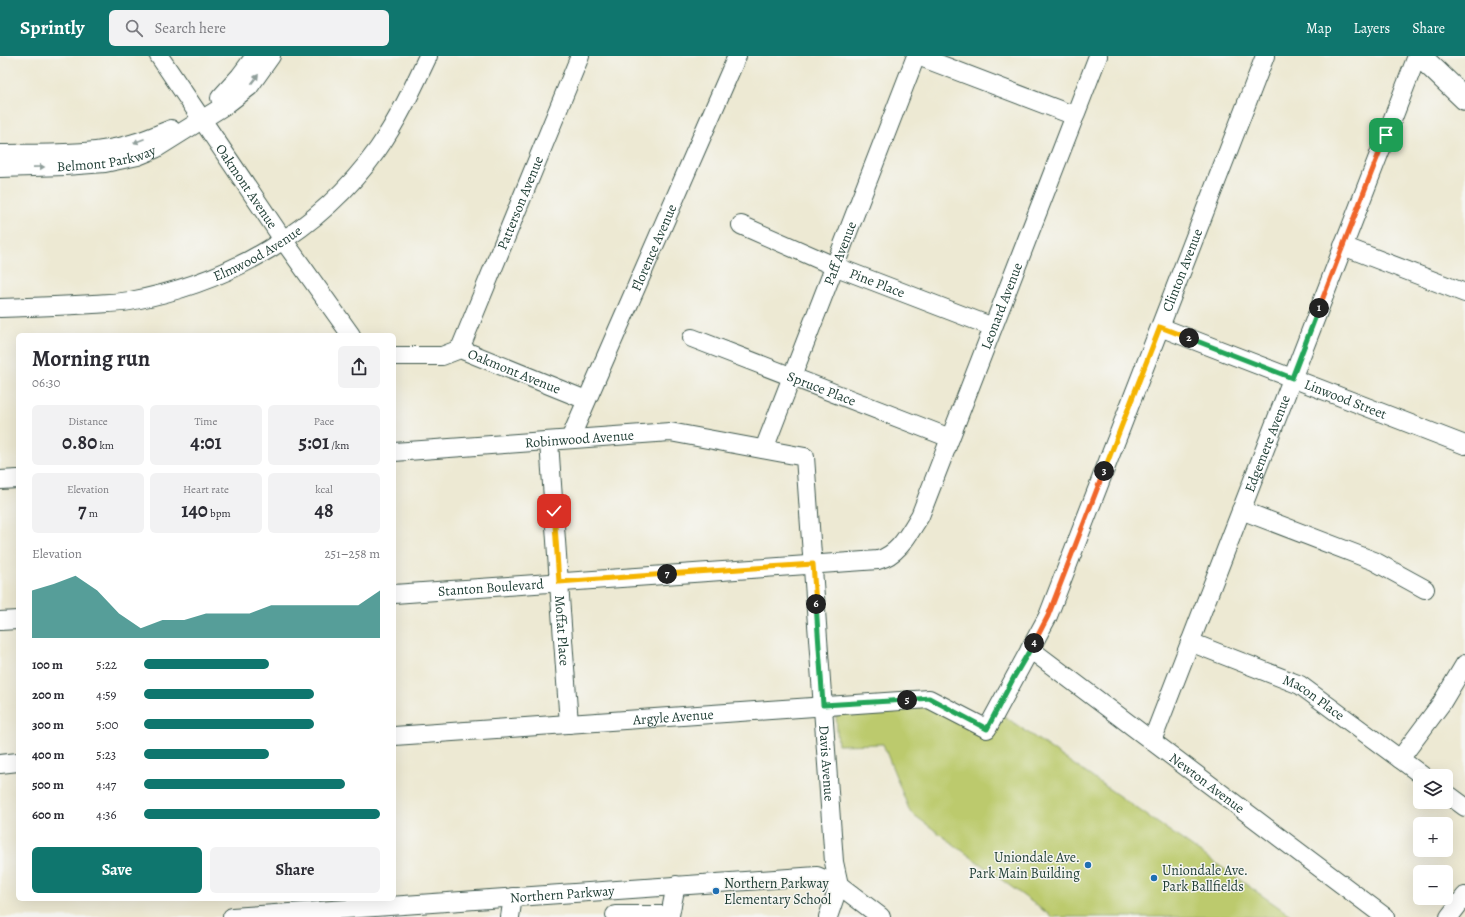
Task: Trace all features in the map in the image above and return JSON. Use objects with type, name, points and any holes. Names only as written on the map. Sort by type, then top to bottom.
[{"type":"main road","points":[[1420,56],[1465,99]]},
{"type":"street","name":"Oakmont Avenue","points":[[159,56],[284,241],[350,333]]},
{"type":"street","name":"Belmont Parkway","points":[[202,118],[240,76],[255,56]]},
{"type":"street","name":"Belmont Parkway","points":[[0,168],[65,159],[103,149],[133,144],[202,118],[227,104],[249,87],[271,56]]},
{"type":"street","name":"Elmwood Avenue","points":[[0,308],[55,307],[128,302],[186,288],[255,258],[284,241],[320,212],[347,186],[378,149],[409,97],[428,56]]},
{"type":"street","name":"Patterson Avenue","points":[[460,349],[580,56]]},
{"type":"street","name":"Florence Avenue","points":[[570,439],[737,56]]},
{"type":"street","points":[[917,56],[1075,116]]},
{"type":"street","name":"Paff Avenue","points":[[764,450],[834,266],[917,56]]},
{"type":"street","name":"Leonard Avenue","points":[[896,551],[920,516],[1098,56]]},
{"type":"street","name":"Clinton Avenue","points":[[950,710],[987,729],[1048,616],[1265,56]]},
{"type":"street","name":"Edgemere Avenue","points":[[1152,741],[1417,56]]},
{"type":"street","name":"Belmont Parkway","points":[[0,154],[65,159]]},
{"type":"street","name":"Pine Place","points":[[742,225],[834,266],[993,327]]},
{"type":"street","points":[[1343,246],[1465,293]]},
{"type":"street","name":"Linwood Street","points":[[1160,327],[1465,445]]},
{"type":"street","name":"Spruce Place","points":[[692,338],[950,438]]},
{"type":"street","name":"Oakmont Avenue","points":[[396,356],[442,356],[460,349],[586,400]]},
{"type":"street","name":"Robinwood Avenue","points":[[396,452],[550,442],[570,439],[670,432],[764,450]]},
{"type":"street","name":"Moffat Place","points":[[550,442],[569,724]]},
{"type":"street","name":"Davis Avenue","points":[[764,450],[805,457],[834,862],[839,885]]},
{"type":"street","points":[[0,480],[16,479]]},
{"type":"street","points":[[1241,510],[1374,561],[1425,589]]},
{"type":"street","name":"Stanton Boulevard","points":[[396,594],[878,560],[885,558],[896,551]]},
{"type":"street","points":[[0,622],[16,620]]},
{"type":"street","name":"Macon Place","points":[[1190,642],[1300,684],[1414,769]]},
{"type":"street","name":"Newton Avenue","points":[[1030,649],[1385,917]]},
{"type":"street","points":[[1400,759],[1442,704],[1465,664]]},
{"type":"street","name":"Argyle Avenue","points":[[396,736],[929,698],[950,710]]},
{"type":"street","points":[[0,764],[16,762]]},
{"type":"street","points":[[1453,798],[1465,807]]},
{"type":"street","name":"Northern Parkway","points":[[232,917],[308,914],[513,897],[817,876],[839,885],[881,917]]},
{"type":"street","points":[[616,915],[670,915],[676,885]]},
{"type":"street","points":[[828,917],[839,885]]},
{"type":"street","points":[[1449,917],[1465,896]]},
{"type":"street","points":[[510,917],[513,897]]},
{"type":"green space","points":[[930,705],[992,737],[1004,716],[1293,917],[1052,917],[910,812],[883,744],[838,745],[836,715],[838,711]]},
{"type":"place","name":"Uniondale Ave. Park Main Building","points":[[1088,865]]},
{"type":"place","name":"Uniondale Ave. Park Ballfields","points":[[1154,878]]},
{"type":"place","name":"Northern Parkway Elementary School","points":[[716,891]]},
{"type":"route","points":[[554,511],[559,582],[813,564],[823,705],[929,698],[987,729],[1014,677],[1040,635],[1160,327],[1292,378],[1386,135]]}]
